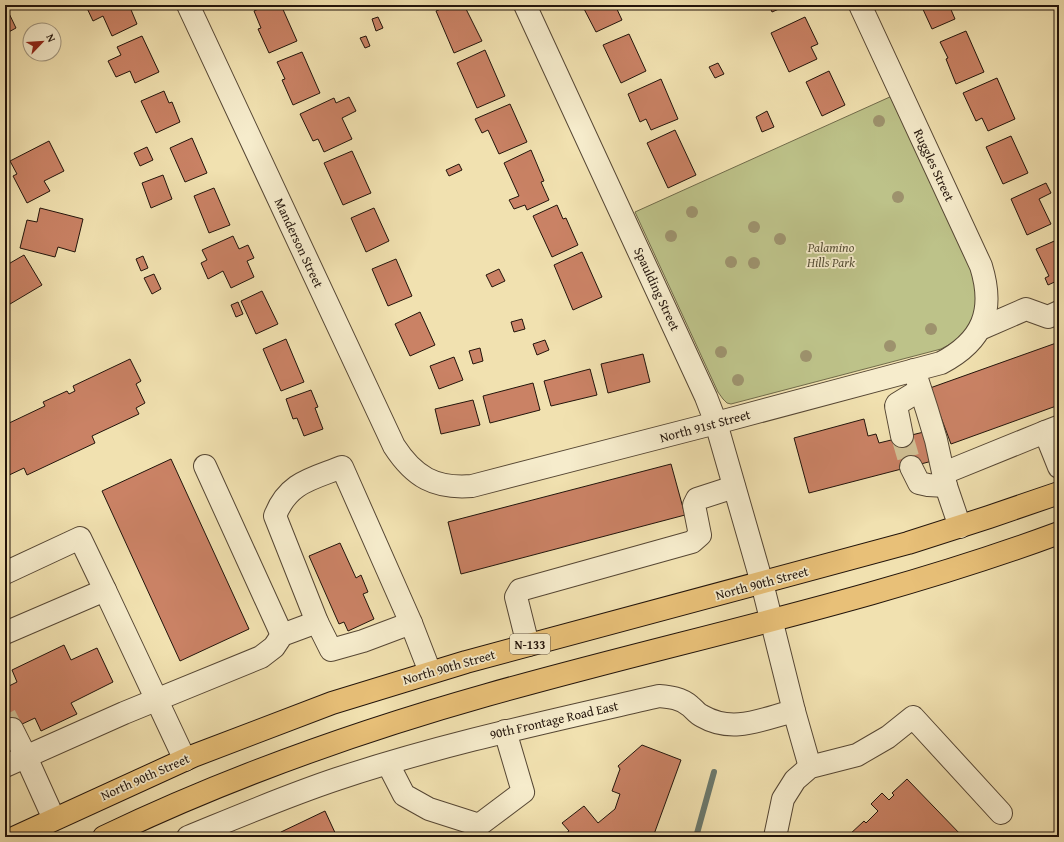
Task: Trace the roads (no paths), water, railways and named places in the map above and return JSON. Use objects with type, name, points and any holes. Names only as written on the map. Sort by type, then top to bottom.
[{"type":"main road","name":"North 90th Street","points":[[16,837],[185,760],[269,726],[332,703],[430,672],[908,543],[1059,493]]},
{"type":"main road","points":[[104,837],[253,773],[425,713],[538,681],[887,588],[993,556],[1059,533]]},
{"type":"street","name":"Manderson Street","points":[[188,5],[394,446],[403,461],[419,475]]},
{"type":"street","name":"Spaulding Street","points":[[524,5],[706,397],[716,423],[762,583]]},
{"type":"street","name":"Ruggles Street","points":[[860,5],[981,266],[986,282],[988,296],[980,329]]},
{"type":"street","points":[[980,329],[1026,309],[1048,317],[1059,312]]},
{"type":"street","name":"North 91st Street","points":[[419,475],[437,484],[458,487],[472,486],[716,423],[917,380],[941,363],[956,355],[969,343],[980,329]]},
{"type":"street","points":[[902,436],[896,406],[917,380]]},
{"type":"street","points":[[917,380],[936,440],[945,480],[960,526]]},
{"type":"street","points":[[911,467],[919,483],[928,486],[945,480],[1052,429],[1059,467]]},
{"type":"street","points":[[205,466],[282,635]]},
{"type":"street","points":[[411,623],[363,641],[331,650],[317,622],[274,516],[279,505],[288,492],[302,483],[342,467],[411,623],[430,672]]},
{"type":"street","points":[[528,645],[516,597],[520,590],[692,542],[700,535],[694,504],[697,499],[734,487]]},
{"type":"street","points":[[5,573],[80,538],[185,760]]},
{"type":"street","points":[[762,583],[794,711],[810,766]]},
{"type":"street","points":[[5,633],[105,590]]},
{"type":"street","points":[[5,766],[124,713],[261,657],[274,647],[282,635],[317,622]]},
{"type":"street","name":"90th Frontage Road East","points":[[188,837],[261,807],[323,784],[429,751],[659,696],[676,698],[689,705],[700,715],[714,722],[730,726],[745,724],[794,711]]},
{"type":"street","points":[[775,837],[783,799],[795,780],[810,766],[857,755],[888,737],[913,717],[1001,813]]},
{"type":"street","points":[[12,729],[54,819]]},
{"type":"street","points":[[388,764],[404,795],[429,809],[479,825],[522,792],[505,732]]},
{"type":"waterway","points":[[696,837],[714,772]]},
{"type":"tunnel","points":[[902,436],[911,467]]},
{"type":"tunnel","points":[[5,715],[12,729]]},
{"type":"park label","name":"Palamino Hills Park","points":[[831,254]]}]
